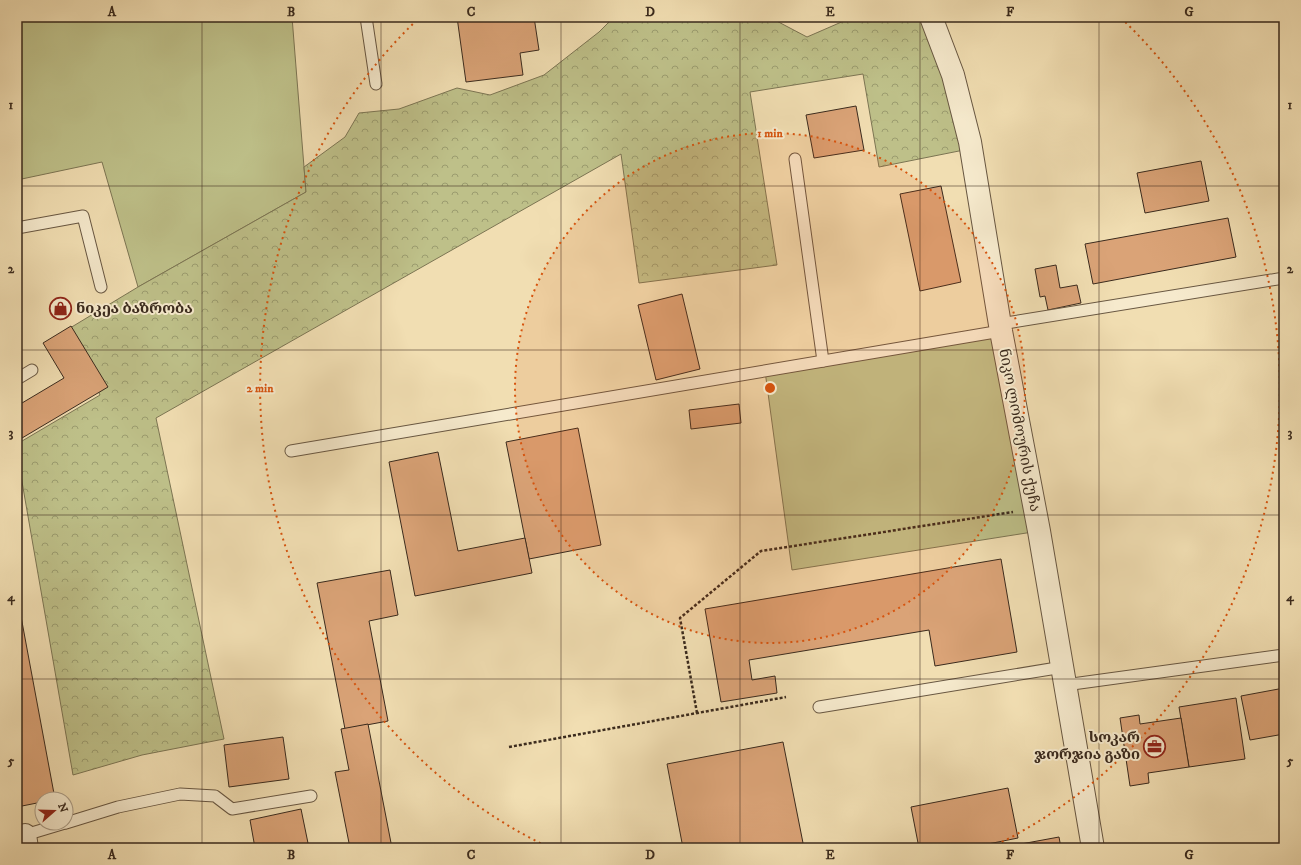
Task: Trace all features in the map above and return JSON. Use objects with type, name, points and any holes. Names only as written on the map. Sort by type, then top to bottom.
[{"type":"street","name":"ნიკო ლომოურის ქუჩა","points":[[931,17],[953,75],[970,142],[1001,327],[1036,509],[1093,848]]},
{"type":"lane","points":[[366,17],[376,84]]},
{"type":"lane","points":[[795,159],[823,361]]},
{"type":"lane","points":[[17,228],[83,216],[101,287]]},
{"type":"lane","points":[[291,450],[823,361],[1001,327],[1284,278]]},
{"type":"lane","points":[[17,378],[32,370]]},
{"type":"lane","points":[[819,707],[1064,676],[1284,655]]},
{"type":"lane","points":[[74,820],[118,807],[180,794],[215,796],[232,809],[312,796]]},
{"type":"lane","points":[[23,838],[43,831]]},
{"type":"path","points":[[697,713],[680,618],[761,551],[1036,509]]},
{"type":"path","points":[[509,746],[786,697]]},
{"type":"green space","points":[[17,17],[292,17],[306,192],[138,287],[102,162],[17,180]]},
{"type":"green space","points":[[614,17],[769,17],[807,37],[853,17],[937,17],[974,148],[879,167],[863,74],[750,92],[777,265],[639,283],[621,154],[156,418],[224,739],[142,755],[73,775],[17,453],[17,444],[100,395],[70,328],[138,287],[306,192],[304,167],[345,137],[359,113],[399,109],[457,88],[490,95],[544,75],[599,32]]},
{"type":"green space","points":[[1005,331],[1039,531],[792,570],[765,371]]},
{"type":"building","points":[[457,17],[534,17],[539,50],[520,53],[523,75],[466,82]]},
{"type":"building","points":[[856,106],[864,150],[814,158],[806,115]]},
{"type":"building","points":[[1201,161],[1209,201],[1145,213],[1137,173]]},
{"type":"building","points":[[941,186],[961,282],[920,291],[900,194]]},
{"type":"building","points":[[1228,218],[1236,257],[1093,284],[1085,244]]},
{"type":"building","points":[[1056,265],[1060,288],[1077,285],[1081,303],[1048,310],[1045,296],[1040,297],[1035,269]]},
{"type":"building","points":[[682,294],[700,369],[656,380],[638,305]]},
{"type":"building","points":[[71,326],[108,387],[17,441],[17,406],[64,378],[43,343]]},
{"type":"building","points":[[739,404],[741,423],[691,429],[689,410]]},
{"type":"building","points":[[578,428],[601,545],[529,559],[506,442]]},
{"type":"building","points":[[438,452],[458,551],[525,538],[532,573],[415,596],[389,462]]},
{"type":"building","points":[[1001,559],[1017,652],[935,666],[929,630],[749,660],[752,680],[775,676],[777,693],[721,702],[705,609]]},
{"type":"building","points":[[390,570],[398,615],[369,621],[388,721],[345,729],[317,583]]},
{"type":"building","points":[[17,595],[54,791],[34,791],[34,804],[17,807]]},
{"type":"building","points":[[1284,688],[1284,734],[1250,740],[1241,696]]},
{"type":"building","points":[[1236,698],[1245,759],[1189,767],[1179,707]]},
{"type":"building","name":"სოკარ ჯორჯია გაზი","points":[[1139,715],[1140,724],[1181,718],[1189,767],[1148,773],[1149,783],[1130,786],[1120,718]]},
{"type":"building","points":[[368,724],[392,848],[350,848],[335,772],[349,770],[341,729]]},
{"type":"building","points":[[283,737],[289,779],[229,787],[224,745]]},
{"type":"building","points":[[783,742],[804,848],[683,848],[667,764]]},
{"type":"building","points":[[1008,788],[1018,838],[968,848],[919,848],[911,807]]},
{"type":"building","points":[[301,809],[309,848],[255,848],[250,820]]},
{"type":"building","points":[[1059,837],[1061,848],[1022,848],[1021,844]]},
{"type":"place","name":"ნიკეა ბაზრობა","points":[[61,308]]},
{"type":"place","name":"სოკარ ჯორჯია გაზი","points":[[1155,746]]}]
